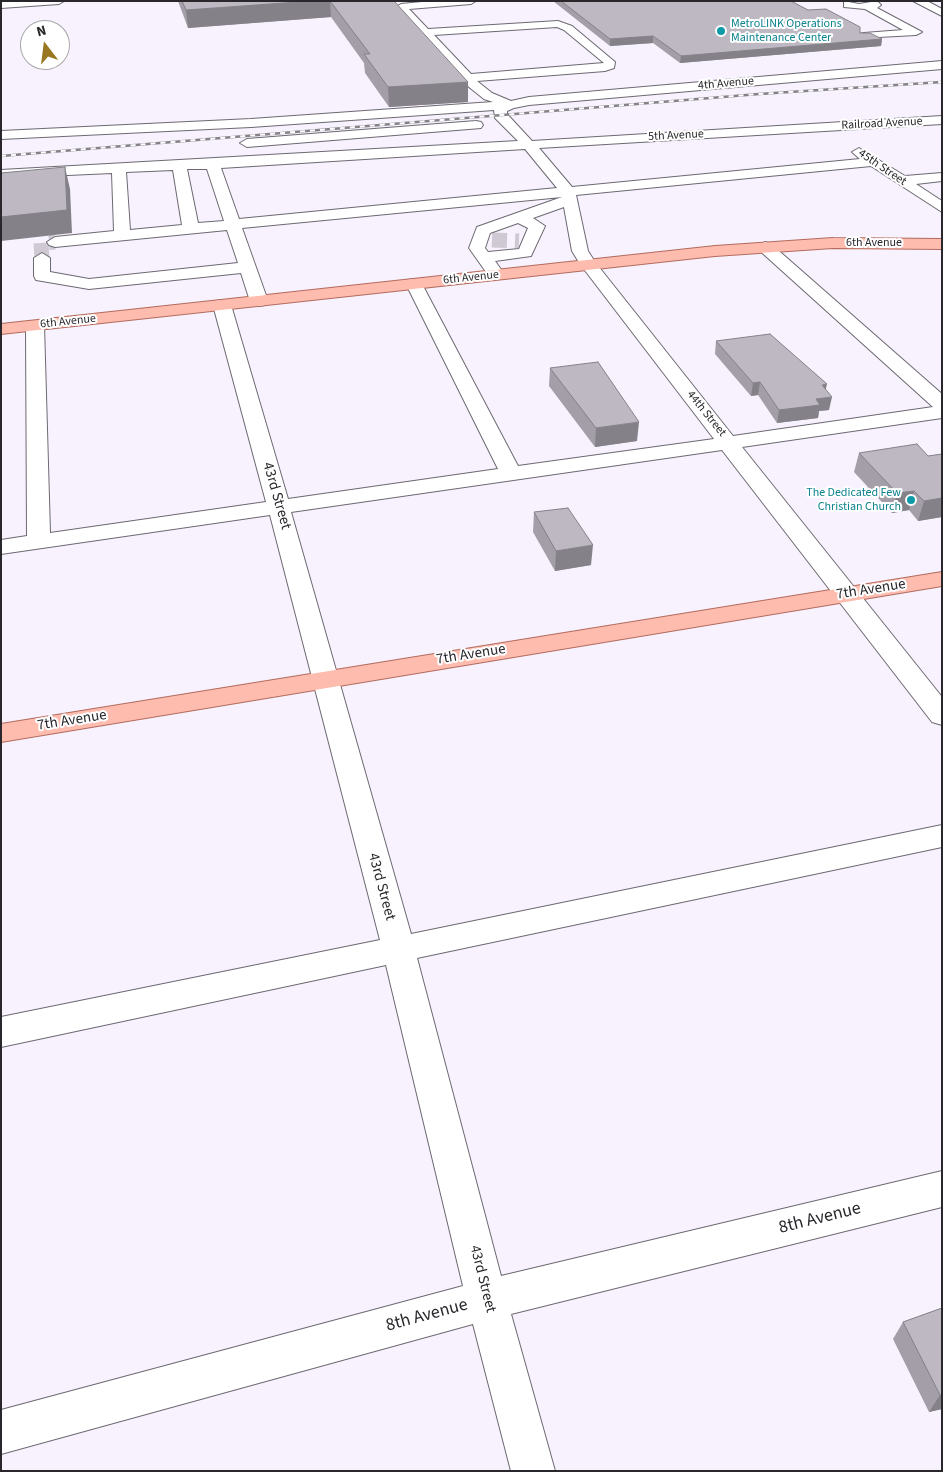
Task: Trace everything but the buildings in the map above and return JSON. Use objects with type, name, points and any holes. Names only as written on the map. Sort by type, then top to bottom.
[{"type":"main road","name":"6th Avenue","points":[[1,329],[588,264],[765,247],[833,243],[942,244]]},
{"type":"main road","name":"7th Avenue","points":[[1,733],[942,579]]},
{"type":"street","points":[[1,5],[59,1]]},
{"type":"street","points":[[471,1],[401,6],[468,78],[488,96],[510,105]]},
{"type":"street","points":[[849,1],[846,3],[852,6],[874,4],[916,32],[864,36]]},
{"type":"street","points":[[918,1],[942,13]]},
{"type":"street","points":[[425,32],[558,24],[568,28],[609,62],[610,65],[468,78]]},
{"type":"street","name":"4th Avenue","points":[[1,134],[260,122],[510,105],[529,101],[942,65]]},
{"type":"street","points":[[508,122],[500,112],[510,105]]},
{"type":"street","name":"Railroad Avenue","points":[[822,127],[942,120]]},
{"type":"street","points":[[231,144],[508,122]]},
{"type":"street","name":"44th Street","points":[[508,122],[529,145],[569,196],[580,251],[588,264],[942,716]]},
{"type":"street","name":"5th Avenue","points":[[1,174],[179,166],[822,127]]},
{"type":"street","name":"45th Street","points":[[822,127],[942,208]]},
{"type":"street","points":[[1,162],[68,157]]},
{"type":"street","points":[[55,242],[569,196],[873,162]]},
{"type":"street","points":[[213,164],[259,301]]},
{"type":"street","points":[[179,166],[191,229]]},
{"type":"street","points":[[119,168],[122,235]]},
{"type":"street","points":[[902,181],[942,177]]},
{"type":"street","points":[[497,275],[477,248],[486,240],[483,230],[520,218],[569,196]]},
{"type":"street","points":[[520,218],[537,226],[576,230]]},
{"type":"street","points":[[485,257],[525,253],[524,241],[537,226]]},
{"type":"street","points":[[765,247],[942,405]]},
{"type":"street","points":[[42,258],[42,276],[89,284],[247,267]]},
{"type":"street","points":[[414,284],[511,474]]},
{"type":"street","name":"43rd Street","points":[[222,305],[326,679],[533,1471]]},
{"type":"street","points":[[35,325],[39,542]]},
{"type":"street","points":[[1,547],[942,412]]},
{"type":"street","points":[[1,1032],[942,836]]},
{"type":"street","name":"8th Avenue","points":[[1,1432],[487,1300],[942,1189]]},
{"type":"tunnel","points":[[492,240],[519,241]]},
{"type":"tunnel","points":[[42,258],[41,243],[55,242]]},
{"type":"railway","points":[[1,156],[759,94],[942,82]]},
{"type":"place","name":"MetroLINK Operations Maintenance Center","points":[[721,31]]},
{"type":"place","name":"The Dedicated Few Christian Church","points":[[911,500]]}]
